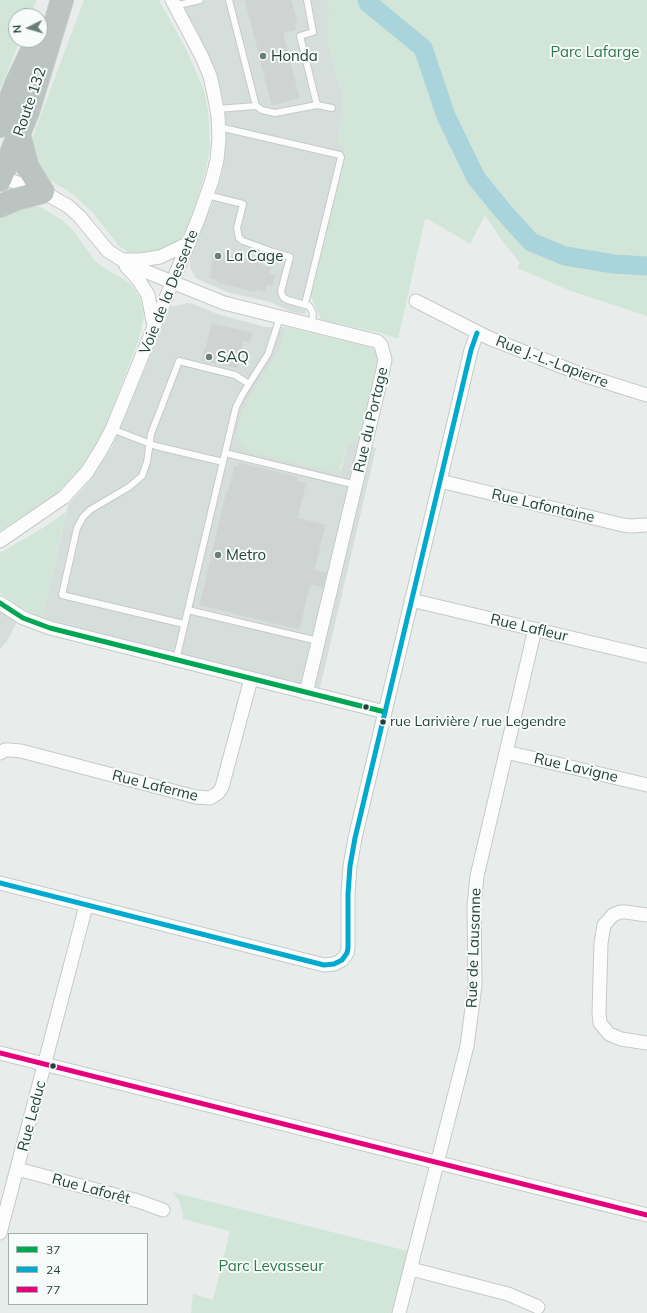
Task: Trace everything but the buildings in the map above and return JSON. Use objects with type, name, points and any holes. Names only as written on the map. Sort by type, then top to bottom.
[{"type":"highway","points":[[48,17],[56,0]]},
{"type":"highway","name":"Route 132","points":[[10,130],[28,112],[62,0]]},
{"type":"highway","name":"Route 132","points":[[1,178],[10,130],[16,84],[33,48]]},
{"type":"highway","points":[[0,206],[16,199],[43,192],[27,166],[10,130]]},
{"type":"street","name":"Voie de la Desserte","points":[[0,541],[54,505],[72,489],[95,461],[112,429],[189,243],[207,195],[217,160],[219,127],[217,109],[206,66],[173,3]]},
{"type":"street","name":"Rue du Portage","points":[[1,178],[43,192],[63,203],[76,213],[104,247],[120,260],[138,279],[149,299],[154,328]]},
{"type":"street","points":[[120,260],[140,260],[160,257],[189,243]]},
{"type":"street","name":"Rue du Portage","points":[[120,260],[172,283],[224,303],[377,341],[381,345],[384,352],[384,370],[306,693]]},
{"type":"street","name":"Rue J.-L.-Lapierre","points":[[416,301],[477,333],[576,372],[647,395]]},
{"type":"street","points":[[0,883],[324,965],[334,964],[342,960],[347,953],[348,948],[348,894],[353,852],[411,600],[471,350],[477,333]]},
{"type":"street","name":"Rue Lafontaine","points":[[440,481],[623,525],[647,525]]},
{"type":"street","name":"Rue Lafleur","points":[[411,600],[647,656]]},
{"type":"street","points":[[0,603],[24,618],[43,626],[385,712]]},
{"type":"street","name":"Rue de Lausanne","points":[[399,1313],[462,1068],[469,1035],[475,976],[474,911],[476,883],[482,851],[535,629]]},
{"type":"street","name":"Rue Laferme","points":[[0,753],[10,750],[21,752],[196,797],[210,798],[218,793],[222,787],[251,679]]},
{"type":"street","name":"Rue Lavigne","points":[[506,752],[647,785]]},
{"type":"street","name":"Rue Leduc","points":[[0,1233],[86,906]]},
{"type":"street","points":[[647,915],[620,912],[613,915],[604,926],[601,943],[599,1013],[600,1023],[609,1034],[621,1039],[647,1043]]},
{"type":"street","points":[[0,1053],[647,1215]]},
{"type":"street","name":"Rue Laforêt","points":[[17,1169],[138,1201],[164,1210]]},
{"type":"street","points":[[411,1269],[508,1294],[538,1307]]},
{"type":"lane","points":[[173,3],[200,0]]},
{"type":"lane","points":[[229,0],[256,106]]},
{"type":"lane","points":[[307,0],[313,32],[300,36],[317,105]]},
{"type":"lane","points":[[217,109],[256,106],[262,110],[275,113],[317,105],[332,108]]},
{"type":"lane","points":[[219,127],[340,155],[341,157],[305,304]]},
{"type":"lane","points":[[207,195],[243,204],[237,228],[239,238],[243,241],[290,257],[282,295],[288,300],[309,306],[313,315],[311,325]]},
{"type":"lane","points":[[176,660],[236,407],[268,354],[280,318]]},
{"type":"lane","points":[[184,624],[62,595],[79,524],[90,510],[129,487],[142,476],[147,462],[151,434],[179,361],[235,375],[249,384]]},
{"type":"lane","points":[[112,429],[149,444],[224,462]]},
{"type":"lane","points":[[225,453],[356,485]]},
{"type":"lane","points":[[188,610],[319,641]]},
{"type":"shaded area","points":[[180,0],[327,0],[330,12],[328,41],[337,77],[344,97],[338,143],[346,146],[305,314],[292,312],[270,302],[230,293],[196,278],[190,268],[191,253],[213,202],[222,174],[226,145],[226,119],[217,74],[197,31]]},
{"type":"shaded area","points":[[187,303],[220,315],[266,327],[288,327],[285,330],[281,346],[276,356],[246,404],[341,471],[348,442],[376,448],[320,688],[195,658],[42,618],[68,505],[88,483],[112,447],[171,307]]},
{"type":"shaded area","points":[[0,611],[17,622],[7,641],[0,649]]},
{"type":"green space","points":[[0,0],[37,0],[34,8],[8,8],[8,48],[17,48],[0,90]]},
{"type":"green space","points":[[84,0],[159,0],[186,49],[204,90],[208,111],[210,147],[205,174],[188,227],[180,240],[171,248],[151,253],[128,252],[119,246],[93,213],[74,195],[40,174],[30,144]]},
{"type":"green space","name":"Parc Lafarge","points":[[327,0],[647,0],[647,316],[571,291],[517,268],[520,263],[501,239],[485,215],[470,244],[428,219],[425,219],[398,339],[381,333],[321,320],[310,294],[346,146],[338,144],[344,97],[337,77],[328,41],[330,12]]},
{"type":"green space","points":[[29,205],[43,208],[62,220],[73,230],[95,261],[130,283],[140,298],[144,316],[139,339],[108,420],[91,455],[81,469],[55,495],[0,532],[0,218],[7,212]]},
{"type":"green space","points":[[288,327],[373,348],[377,355],[379,363],[360,445],[348,442],[339,473],[249,452],[236,438],[242,412],[276,356],[281,346],[285,330]]},
{"type":"green space","points":[[66,512],[42,618],[19,607],[0,593],[0,553],[46,526]]},
{"type":"green space","name":"Parc Levasseur","points":[[172,1192],[408,1251],[392,1313],[191,1313],[193,1294],[213,1300],[230,1231],[183,1219],[179,1201]]},
{"type":"waterway","points":[[367,0],[368,3],[423,48],[446,116],[476,178],[531,242],[565,256],[614,264],[647,266]]},
{"type":"transit line","name":"24","points":[[0,883],[324,965],[334,964],[342,960],[347,953],[348,948],[348,894],[350,866],[355,838],[471,350],[477,333]]},
{"type":"transit line","name":"37","points":[[0,603],[23,618],[50,628],[385,712]]},
{"type":"transit line","name":"77","points":[[0,1053],[647,1215]]},
{"type":"place","name":"Honda","points":[[263,56]]},
{"type":"place","name":"La Cage","points":[[218,256]]},
{"type":"place","name":"SAQ","points":[[209,357]]},
{"type":"place","name":"Metro","points":[[218,555]]},
{"type":"place","name":"rue Larivière / rue Legendre","points":[[383,722]]}]
